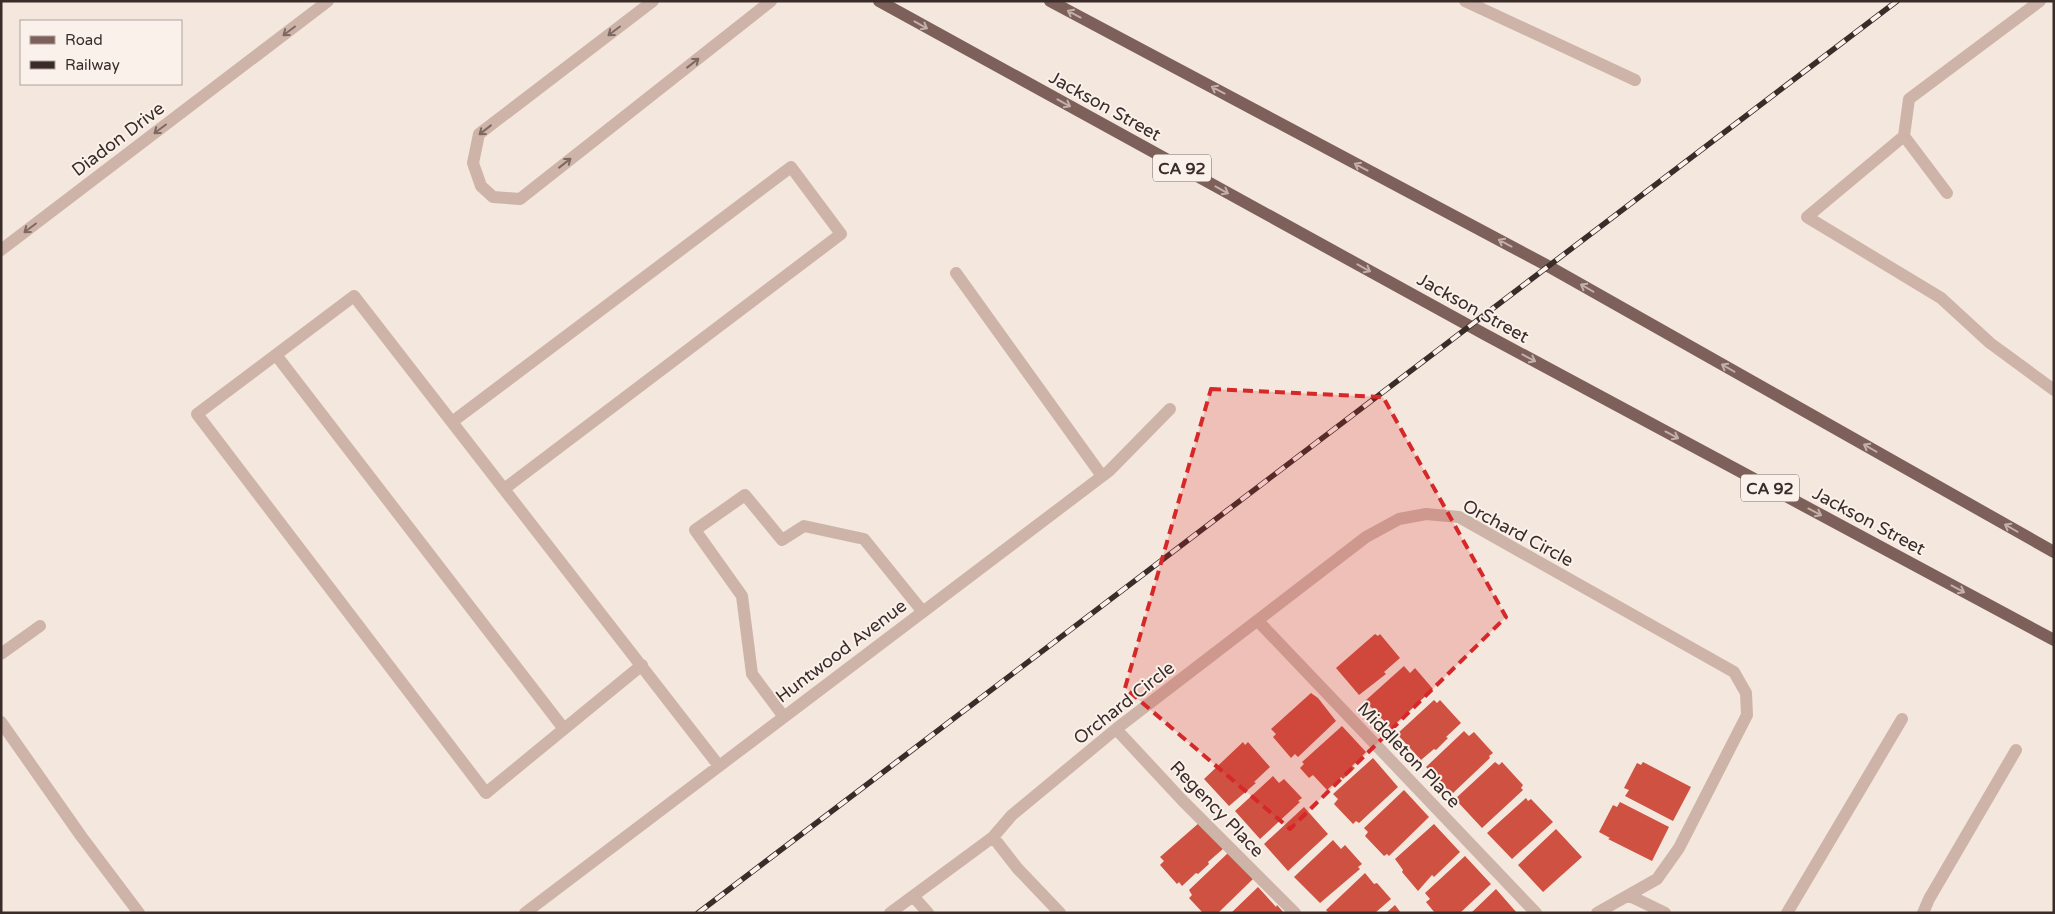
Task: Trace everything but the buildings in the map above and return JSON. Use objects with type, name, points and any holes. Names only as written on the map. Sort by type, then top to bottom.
[{"type":"main road","name":"Jackson Street","points":[[879,1],[1478,330],[2054,640]]},
{"type":"main road","points":[[1050,1],[1548,266],[2054,552]]},
{"type":"street","name":"Diadon Drive","points":[[1,250],[328,1]]},
{"type":"street","points":[[653,1],[478,134],[473,163],[481,186],[494,197],[520,199],[771,1]]},
{"type":"street","points":[[1465,1],[1635,80]]},
{"type":"street","points":[[2040,1],[1909,99],[1904,136],[1807,217],[1941,298],[1990,343],[2054,390]]},
{"type":"street","points":[[1904,136],[1947,193]]},
{"type":"street","points":[[452,422],[791,167],[840,234],[504,489]]},
{"type":"street","points":[[956,273],[1102,476]]},
{"type":"street","points":[[642,665],[486,793],[197,414],[354,296],[642,665],[719,766]]},
{"type":"street","points":[[276,355],[564,729]]},
{"type":"street","name":"Huntwood Avenue","points":[[525,913],[1102,476],[1170,409]]},
{"type":"street","points":[[784,716],[752,674],[742,596],[694,530],[745,495],[782,540],[804,526],[864,538],[923,612]]},
{"type":"street","name":"Orchard Circle","points":[[890,913],[993,837],[1012,815],[1116,729],[1366,537],[1399,519],[1426,514],[1459,517],[1734,672],[1746,693],[1747,715],[1679,848],[1657,879],[1597,913]]},
{"type":"street","name":"Middleton Place","points":[[1258,621],[1536,913]]},
{"type":"street","points":[[1,654],[40,626]]},
{"type":"street","points":[[1788,913],[1902,719]]},
{"type":"street","points":[[1,722],[81,836],[139,913]]},
{"type":"street","name":"Regency Place","points":[[1116,729],[1182,800],[1295,913]]},
{"type":"street","points":[[1923,913],[1929,899],[2016,750]]},
{"type":"street","points":[[993,837],[1011,861],[1060,913]]},
{"type":"street","points":[[913,896],[928,913]]},
{"type":"street","points":[[1630,896],[1665,913]]},
{"type":"highlighted area","points":[[1211,389],[1383,397],[1506,617],[1290,829],[1125,688]]},
{"type":"railway","points":[[698,913],[1897,1]]}]
